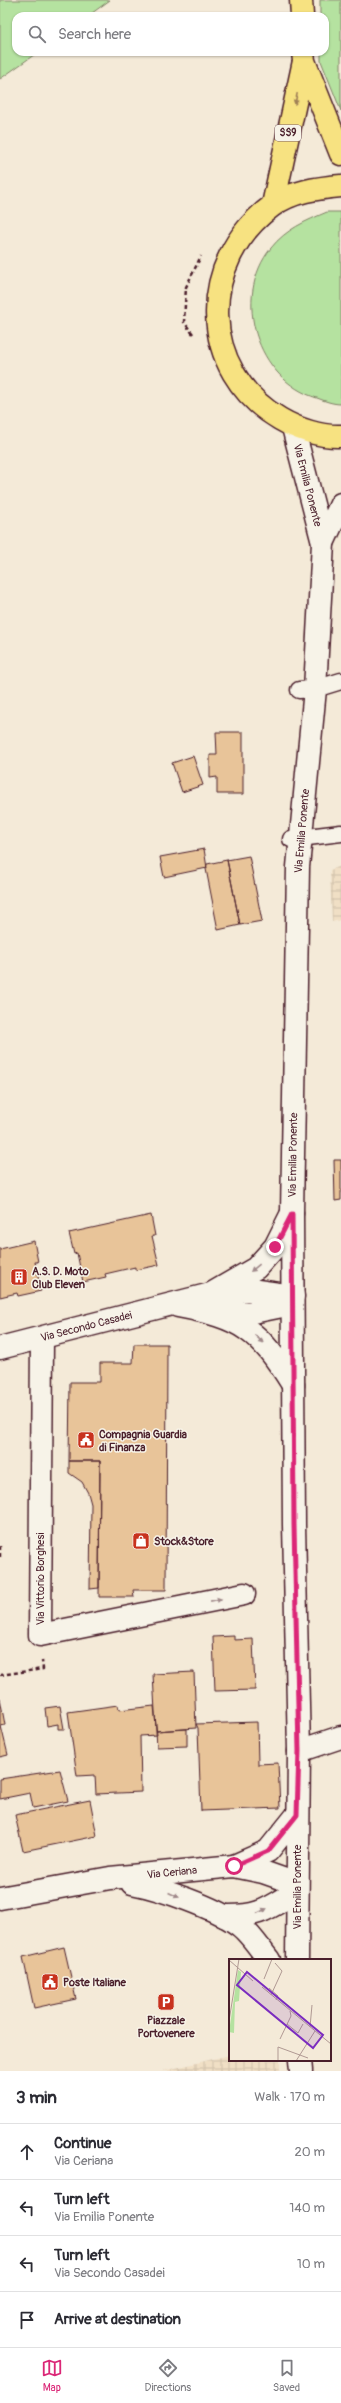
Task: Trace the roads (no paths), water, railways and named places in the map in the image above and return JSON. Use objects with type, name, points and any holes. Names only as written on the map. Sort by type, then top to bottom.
[{"type":"main road","points":[[301,0],[302,12]]},
{"type":"main road","name":"SS9","points":[[304,57],[341,154]]},
{"type":"main road","name":"SS9","points":[[273,205],[304,57]]},
{"type":"main road","points":[[341,186],[312,188],[273,205],[246,229],[227,259],[218,294],[217,323],[223,349],[234,374],[246,390],[270,413],[293,427],[333,436],[341,436]]},
{"type":"street","name":"Via Emilia Ponente","points":[[293,427],[323,543]]},
{"type":"street","name":"Via Emilia Ponente","points":[[297,1959],[297,1815],[299,1751],[294,1532],[292,1214],[298,867],[295,839],[307,689],[323,543],[341,504]]},
{"type":"street","points":[[212,1303],[256,1268],[275,1247],[292,1214]]},
{"type":"street","name":"Via Secondo Casadei","points":[[0,1348],[172,1306],[212,1303],[248,1313],[293,1300]]},
{"type":"street","name":"Via Secondo Casadei","points":[[212,1303],[260,1339],[276,1358],[293,1385]]},
{"type":"street","name":"Via Vittorio Borghesi","points":[[42,1338],[40,1635],[244,1594]]},
{"type":"street","points":[[299,1751],[341,1737]]},
{"type":"street","name":"Via Ceriana","points":[[234,1866],[268,1851],[297,1815]]},
{"type":"street","name":"Via Ceriana","points":[[0,1898],[110,1878],[234,1866],[263,1872],[297,1888]]},
{"type":"street","name":"Via Ceriana","points":[[110,1878],[159,1888],[224,1916],[240,1925],[268,1959]]},
{"type":"street","name":"Via Ceriana","points":[[224,1916],[244,1917],[258,1914],[297,1888]]},
{"type":"street","points":[[300,2061],[301,2071]]},
{"type":"lane","points":[[307,689],[341,681]]},
{"type":"lane","points":[[295,839],[341,833]]},
{"type":"place","name":"A.S. D. Moto Club Eleven","points":[[19,1277]]},
{"type":"place","name":"Compagnia Guardia di Finanza","points":[[86,1440]]},
{"type":"place","name":"Stock&Store","points":[[141,1541]]},
{"type":"place","name":"Poste Italiane","points":[[50,1982]]},
{"type":"place","name":"Piazzale Portovenere","points":[[166,2002]]}]
